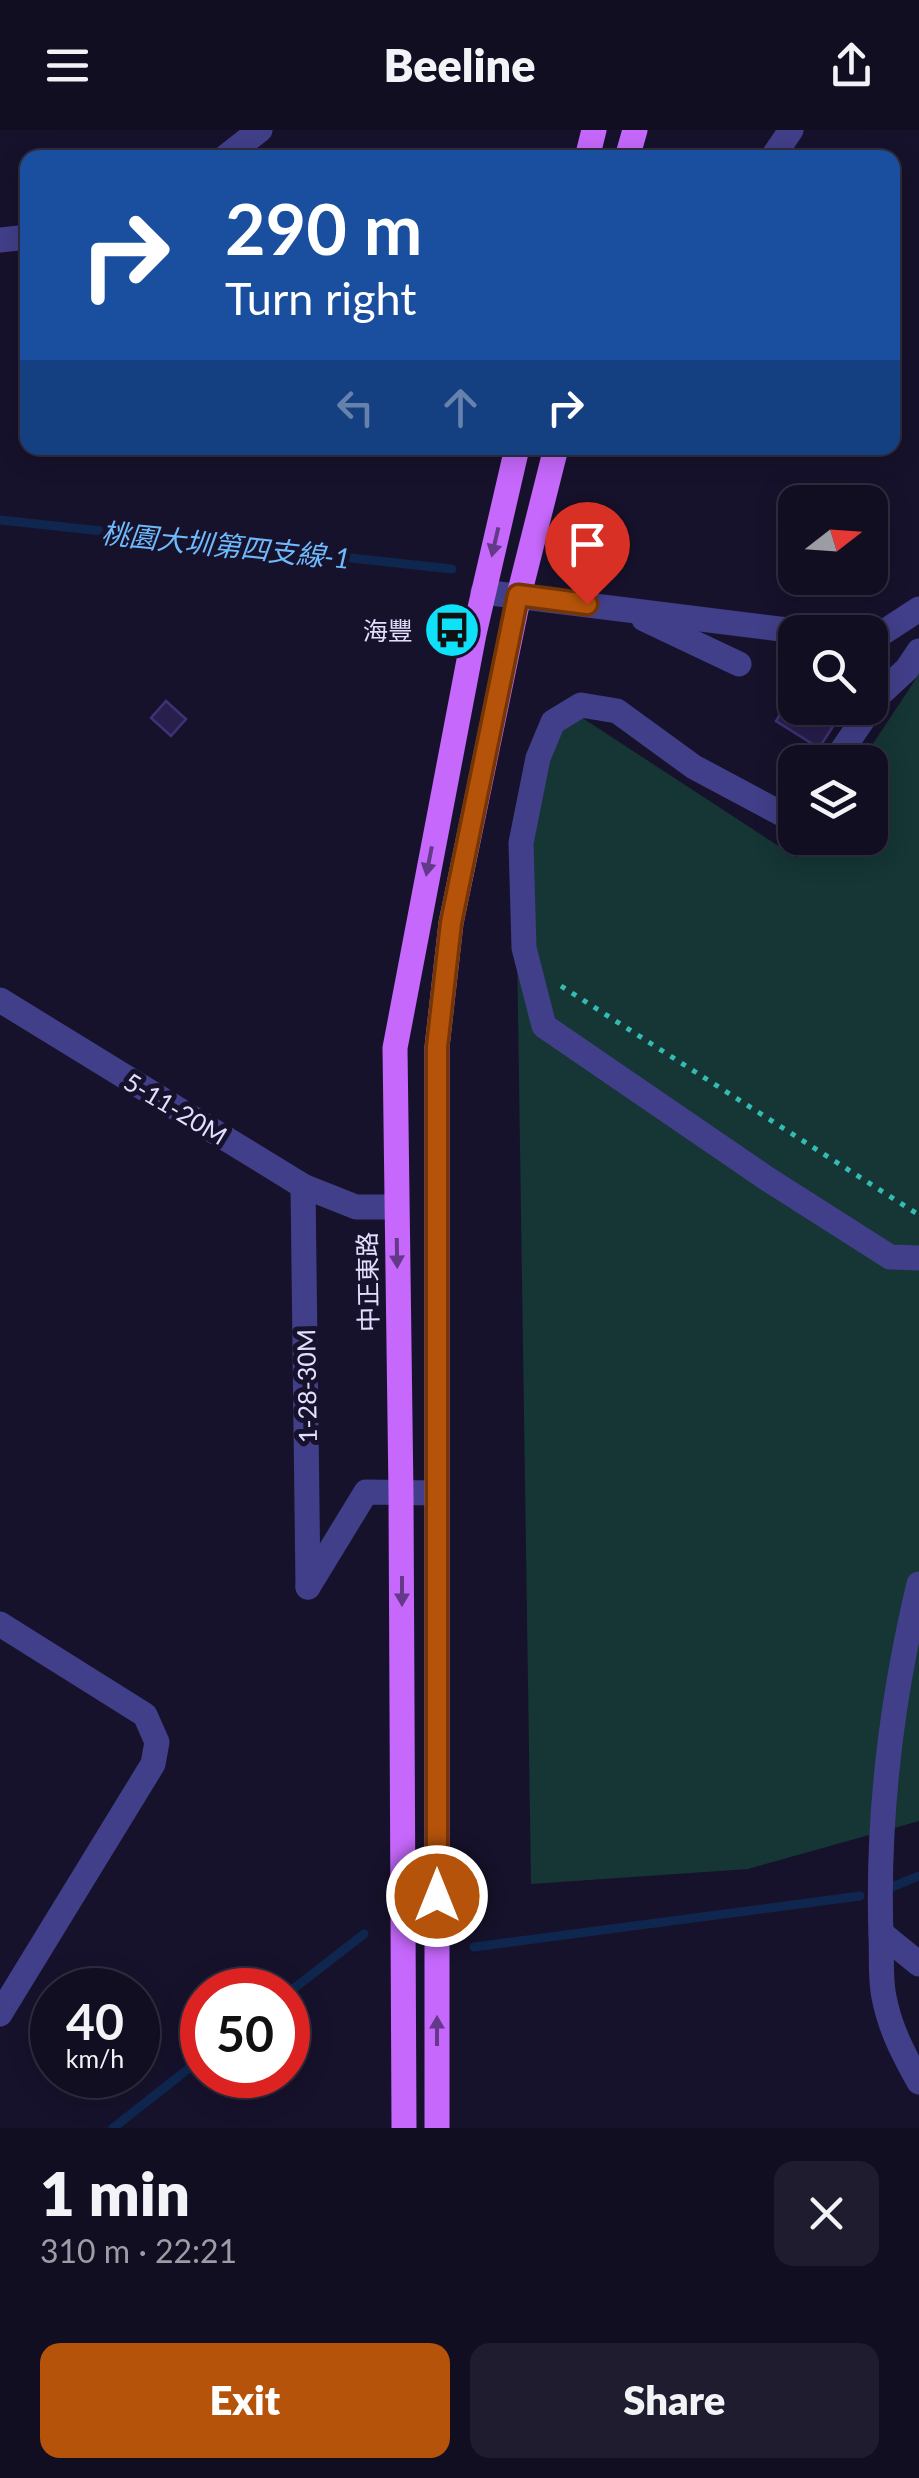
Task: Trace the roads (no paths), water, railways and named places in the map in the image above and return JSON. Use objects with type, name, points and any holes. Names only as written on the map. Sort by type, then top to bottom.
[{"type":"main road","name":"中正東路","points":[[404,2128],[394,1048],[483,592],[515,455]]},
{"type":"main road","points":[[437,2128],[437,1047],[451,923],[518,595],[554,455]]},
{"type":"street","points":[[234,150],[260,130]]},
{"type":"street","points":[[483,592],[778,629]]},
{"type":"street","points":[[622,609],[739,664]]},
{"type":"street","points":[[888,629],[919,609]]},
{"type":"street","points":[[845,745],[880,692],[907,669],[919,651]]},
{"type":"street","points":[[778,812],[694,766],[617,711],[582,705],[553,722],[538,758],[522,842],[524,948],[544,1026],[766,1178],[890,1257],[919,1258]]},
{"type":"street","name":"5-11-20M","points":[[0,1000],[303,1186],[356,1206],[396,1207]]},
{"type":"street","name":"1-28-30M","points":[[303,1186],[308,1587],[366,1492],[401,1494]]},
{"type":"street","points":[[401,1494],[437,1494]]},
{"type":"street","points":[[919,1584],[902,1658],[890,1764],[882,1852],[881,1932],[884,1994],[896,2040],[919,2082]]},
{"type":"street","points":[[0,1624],[146,1715],[157,1742],[153,1764],[0,2014]]},
{"type":"street","points":[[881,1932],[919,1964]]},
{"type":"waterway","name":"桃園大圳第四支線-1","points":[[0,520],[452,569]]},
{"type":"waterway","points":[[892,1887],[919,1876]]},
{"type":"waterway","points":[[474,1947],[860,1896]]},
{"type":"waterway","points":[[310,1976],[364,1934]]},
{"type":"waterway","points":[[113,2128],[180,2075]]},
{"type":"place","name":"海豐","points":[[452,630]]}]
